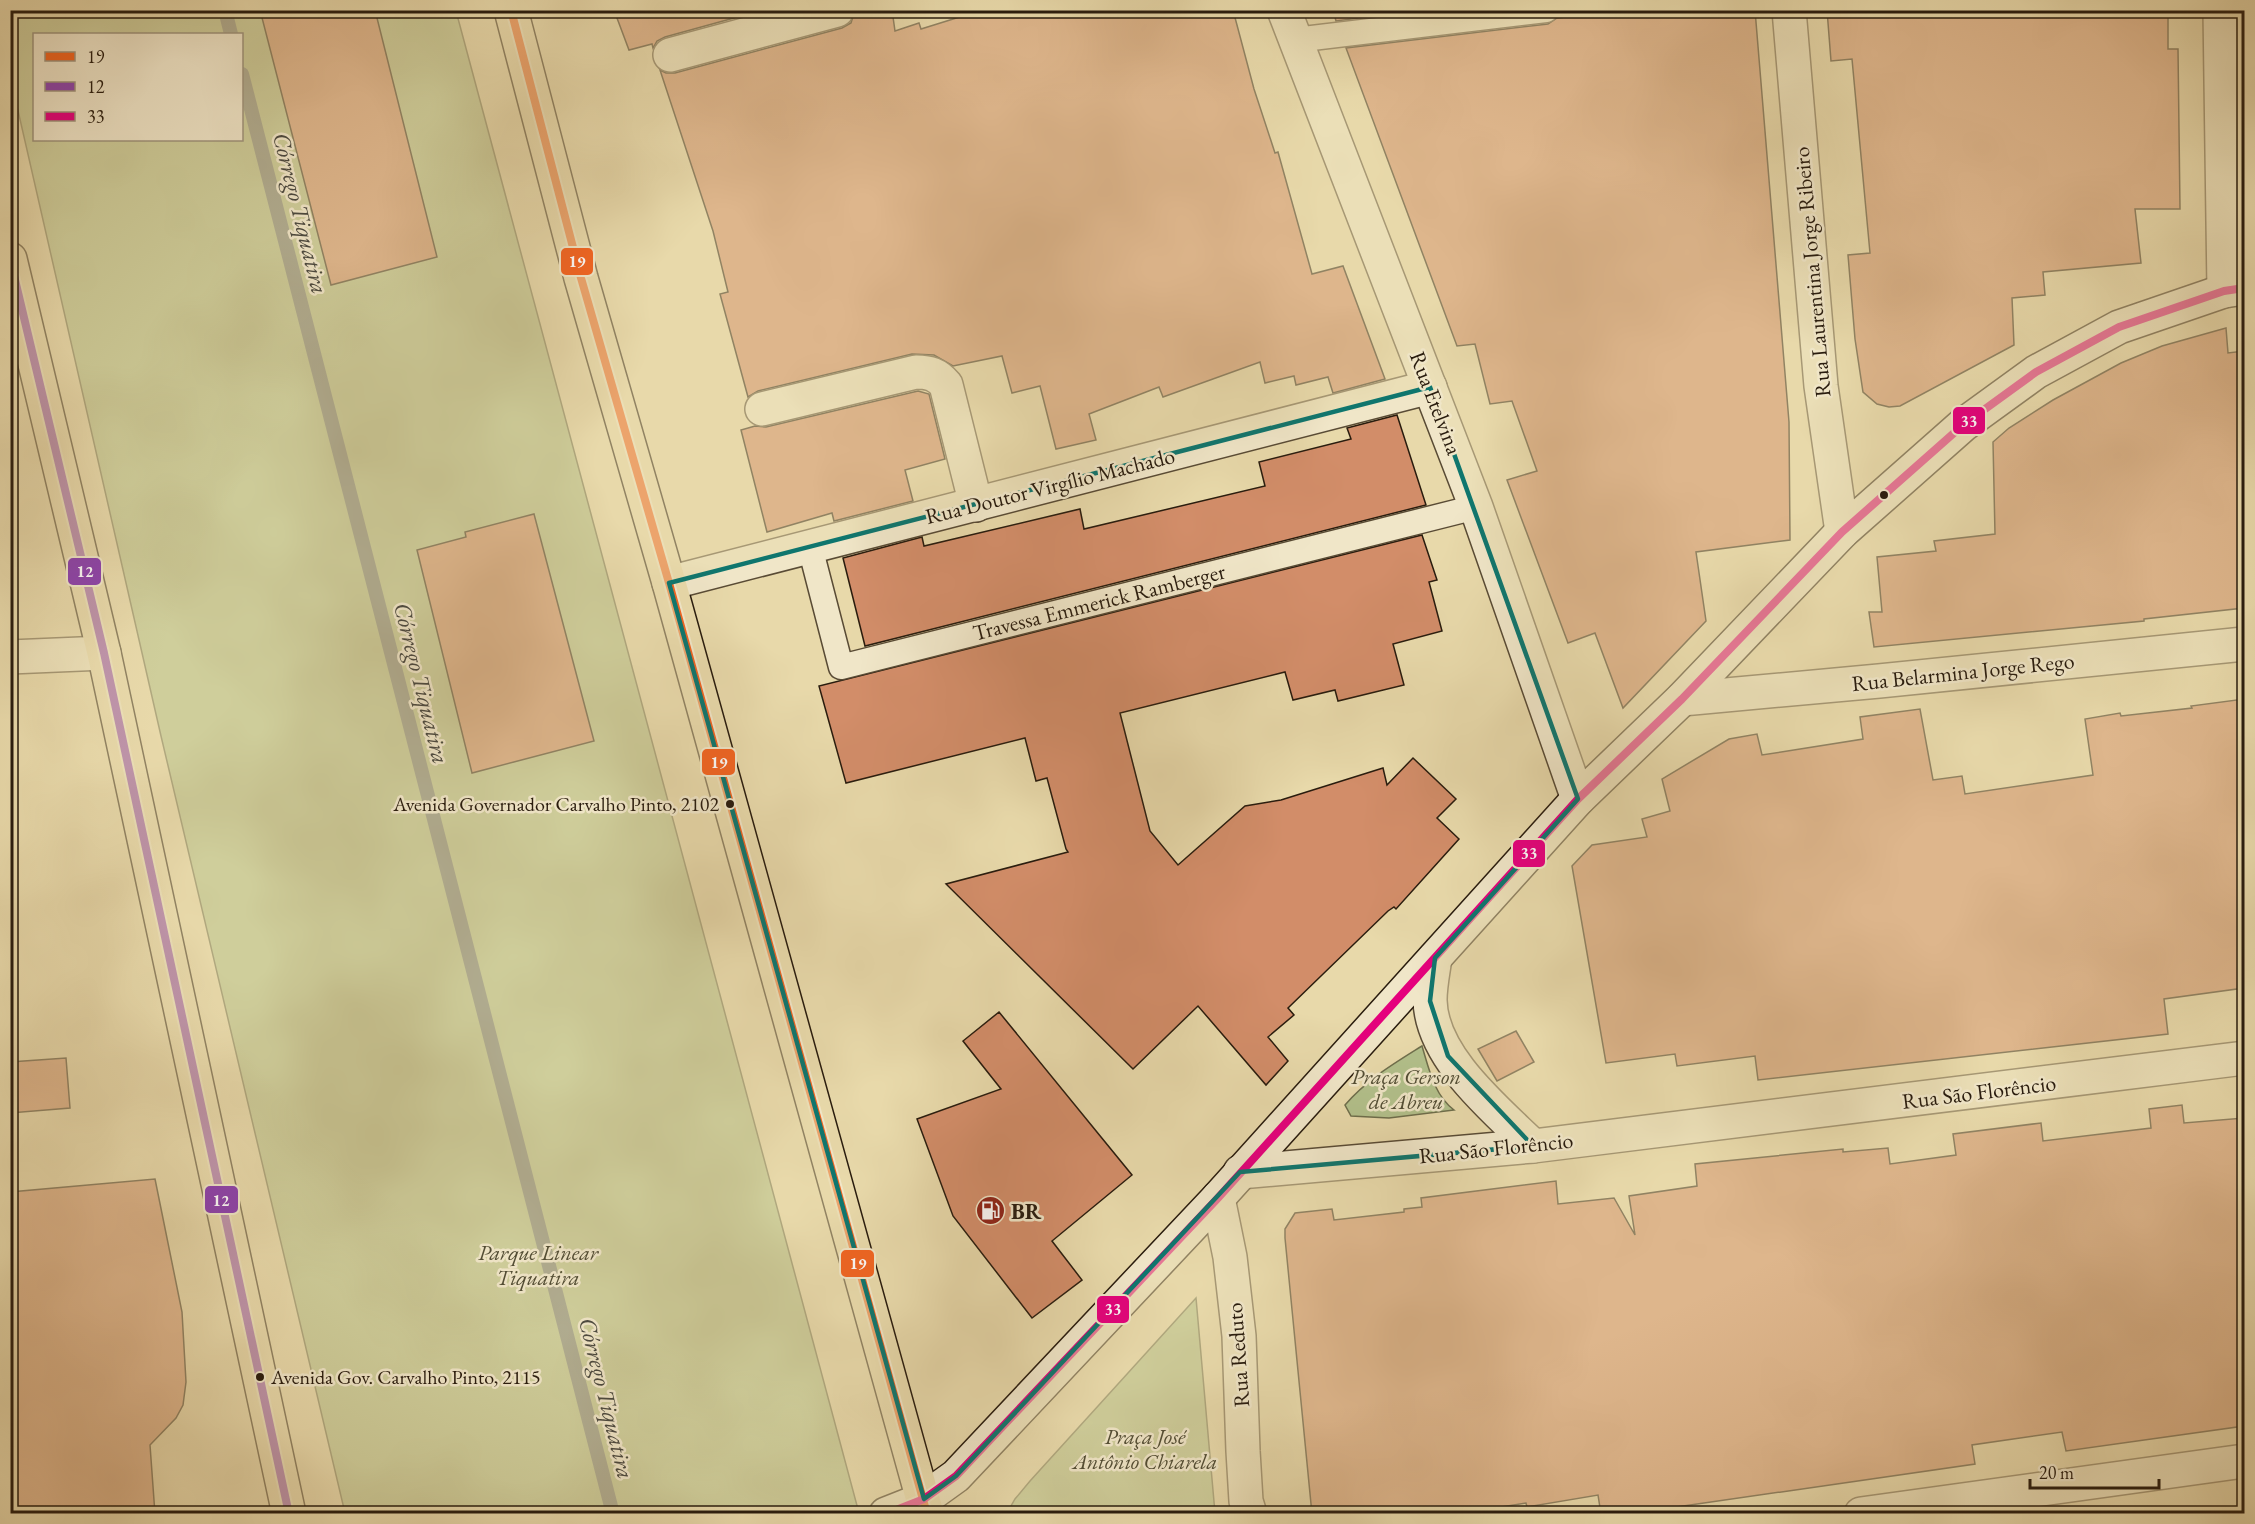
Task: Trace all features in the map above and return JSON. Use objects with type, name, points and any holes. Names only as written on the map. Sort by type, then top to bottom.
[{"type":"main road","points":[[511,10],[581,278],[669,583],[926,1507]]},
{"type":"main road","points":[[10,259],[104,653],[289,1514]]},
{"type":"street","points":[[670,56],[837,10]]},
{"type":"street","name":"Rua Laurentina Jorge Ribeiro","points":[[1789,10],[1821,386],[1842,532]]},
{"type":"street","points":[[886,1514],[926,1507],[957,1476],[1218,1198],[1578,799],[1682,699],[1842,532],[1962,425],[2036,372],[2119,327],[2234,290],[2220,10]]},
{"type":"street","name":"Rua Etelvina","points":[[1290,25],[1476,507],[1578,799]]},
{"type":"street","points":[[762,409],[916,372],[927,372],[938,376],[946,385],[976,505]]},
{"type":"street","name":"Rua Doutor Virgílio Machado","points":[[669,583],[1430,387]]},
{"type":"street","name":"Rua Belarmina Jorge Rego","points":[[1682,699],[2244,644]]},
{"type":"street","points":[[10,657],[104,653]]},
{"type":"street","points":[[1435,958],[1430,1001],[1437,1029],[1449,1056],[1494,1107],[1533,1146]]},
{"type":"street","name":"Rua São Florêncio","points":[[1240,1172],[1533,1146],[2244,1058]]},
{"type":"street","name":"Rua Reduto","points":[[1218,1198],[1230,1257],[1239,1336],[1246,1502],[1250,1514]]},
{"type":"street","points":[[1861,1514],[1966,1506],[2244,1461]]},
{"type":"lane","points":[[1290,25],[1546,10]]},
{"type":"lane","name":"Travessa Emmerick Ramberger","points":[[810,547],[841,667],[1476,507]]},
{"type":"highlighted area","points":[[1430,387],[1578,799],[1435,958],[1430,1001],[1448,1056],[1533,1146],[1240,1172],[956,1476],[924,1499],[669,583]]},
{"type":"green space","name":"Parque Linear Tiquatira","points":[[10,11],[456,11],[859,1513],[345,1513],[161,736],[11,80]]},
{"type":"green space","name":"Praça Gerson de Abreu","points":[[1422,1046],[1437,1089],[1454,1110],[1389,1118],[1351,1116],[1345,1105],[1353,1096],[1381,1072]]},
{"type":"green space","name":"Praça José Antônio Chiarela","points":[[1196,1298],[1215,1513],[1007,1513],[1030,1481]]},
{"type":"building","points":[[260,10],[375,10],[437,257],[331,285]]},
{"type":"building","points":[[614,10],[763,10],[665,37],[657,41],[653,48],[652,44],[629,50]]},
{"type":"building","points":[[855,10],[892,10],[895,31],[919,23],[921,29],[982,10],[1233,10],[1254,89],[1275,153],[1278,152],[1312,274],[1343,266],[1385,379],[1333,393],[1328,377],[1296,385],[1294,376],[1265,383],[1260,362],[1163,397],[1159,387],[1089,414],[1096,440],[1056,449],[1040,386],[1012,393],[1002,356],[953,366],[934,355],[912,354],[758,391],[748,397],[720,294],[728,292],[713,231],[660,70],[675,73],[842,28],[851,23]]},
{"type":"building","points":[[1333,10],[1422,10],[1336,21]]},
{"type":"building","points":[[1629,10],[1755,10],[1789,422],[1790,540],[1696,552],[1706,621],[1623,708],[1595,633],[1568,643],[1507,480],[1537,471],[1512,401],[1490,404],[1475,344],[1457,346],[1346,48],[1548,24],[1557,18]]},
{"type":"building","points":[[1827,10],[2168,10],[2168,49],[2178,49],[2180,209],[2135,209],[2141,263],[2043,272],[2045,295],[2012,298],[2014,345],[1900,406],[1889,407],[1877,404],[1863,392],[1855,339],[1848,255],[1870,253],[1852,59],[1831,61]]},
{"type":"building","points":[[2226,328],[2228,353],[2244,351],[2244,608],[2144,619],[2144,621],[1874,647],[1869,612],[1882,612],[1877,557],[1936,551],[1934,541],[1995,534],[1993,442],[2009,428],[2053,400],[2121,363],[2162,346]]},
{"type":"building","points":[[918,391],[929,394],[945,459],[905,470],[913,501],[834,521],[832,513],[767,532],[741,430],[755,426],[766,427]]},
{"type":"building","points":[[1397,415],[1426,505],[865,646],[843,558],[922,537],[924,546],[1080,509],[1084,529],[1265,486],[1259,462],[1351,439],[1347,428]]},
{"type":"building","points":[[534,514],[594,741],[472,773],[417,550],[466,537],[465,532]]},
{"type":"building","points":[[1422,535],[1437,580],[1429,582],[1442,631],[1393,644],[1404,685],[1338,701],[1335,690],[1293,700],[1285,672],[1120,713],[1150,831],[1178,865],[1245,806],[1281,800],[1383,768],[1387,785],[1413,758],[1456,799],[1437,818],[1459,839],[1396,909],[1394,907],[1388,911],[1288,1008],[1294,1015],[1268,1037],[1288,1061],[1266,1085],[1198,1006],[1133,1069],[946,884],[1068,852],[1047,778],[1036,781],[1025,738],[846,783],[819,686]]},
{"type":"building","points":[[2244,699],[2244,988],[2164,999],[2168,1034],[1758,1080],[1755,1056],[1677,1066],[1675,1054],[1606,1063],[1572,866],[1592,845],[1647,837],[1642,819],[1670,811],[1662,779],[1729,739],[1757,734],[1762,755],[1863,739],[1860,717],[1920,709],[1933,780],[1962,776],[1965,794],[2093,775],[2085,719],[2120,713],[2121,716],[2192,708],[2191,706]]},
{"type":"building","points":[[999,1012],[1132,1175],[1052,1241],[1082,1280],[1032,1318],[953,1216],[917,1119],[1001,1089],[963,1041]]},
{"type":"building","points":[[1516,1031],[1534,1062],[1497,1081],[1478,1049]]},
{"type":"building","points":[[66,1058],[70,1108],[10,1113],[10,1062]]},
{"type":"building","points":[[2182,1105],[2184,1123],[2244,1118],[2244,1426],[2066,1451],[2062,1432],[1972,1445],[1975,1464],[1628,1514],[1601,1514],[1598,1495],[1527,1507],[1526,1503],[1458,1514],[1312,1514],[1285,1238],[1285,1229],[1295,1213],[1332,1209],[1334,1220],[1404,1212],[1404,1209],[1422,1207],[1421,1198],[1556,1181],[1558,1204],[1614,1198],[1635,1235],[1629,1196],[1697,1186],[1695,1164],[1843,1149],[1843,1152],[1888,1148],[1890,1164],[1956,1155],[1953,1134],[2041,1123],[2043,1141],[2151,1128],[2149,1109]]},
{"type":"building","points":[[155,1179],[182,1312],[186,1382],[183,1405],[176,1418],[150,1445],[155,1514],[10,1514],[10,1192]]},
{"type":"waterway","name":"Córrego Tiquatira","points":[[225,10],[231,33]]},
{"type":"waterway","name":"Córrego Tiquatira","points":[[243,78],[613,1514]]},
{"type":"transit line","name":"19","points":[[511,10],[581,278],[669,583],[927,1514]]},
{"type":"transit line","name":"12","points":[[10,259],[104,653],[289,1514]]},
{"type":"transit line","name":"33","points":[[886,1514],[924,1499],[956,1476],[1218,1198],[1578,799],[1682,699],[1842,532],[1963,425],[2036,372],[2119,327],[2224,291],[2244,288]]},
{"type":"place","name":"Avenida Governador Carvalho Pinto, 2102","points":[[730,804]]},
{"type":"place","name":"BR","points":[[990,1211]]},
{"type":"place","name":"Avenida Gov. Carvalho Pinto, 2115","points":[[260,1377]]}]
